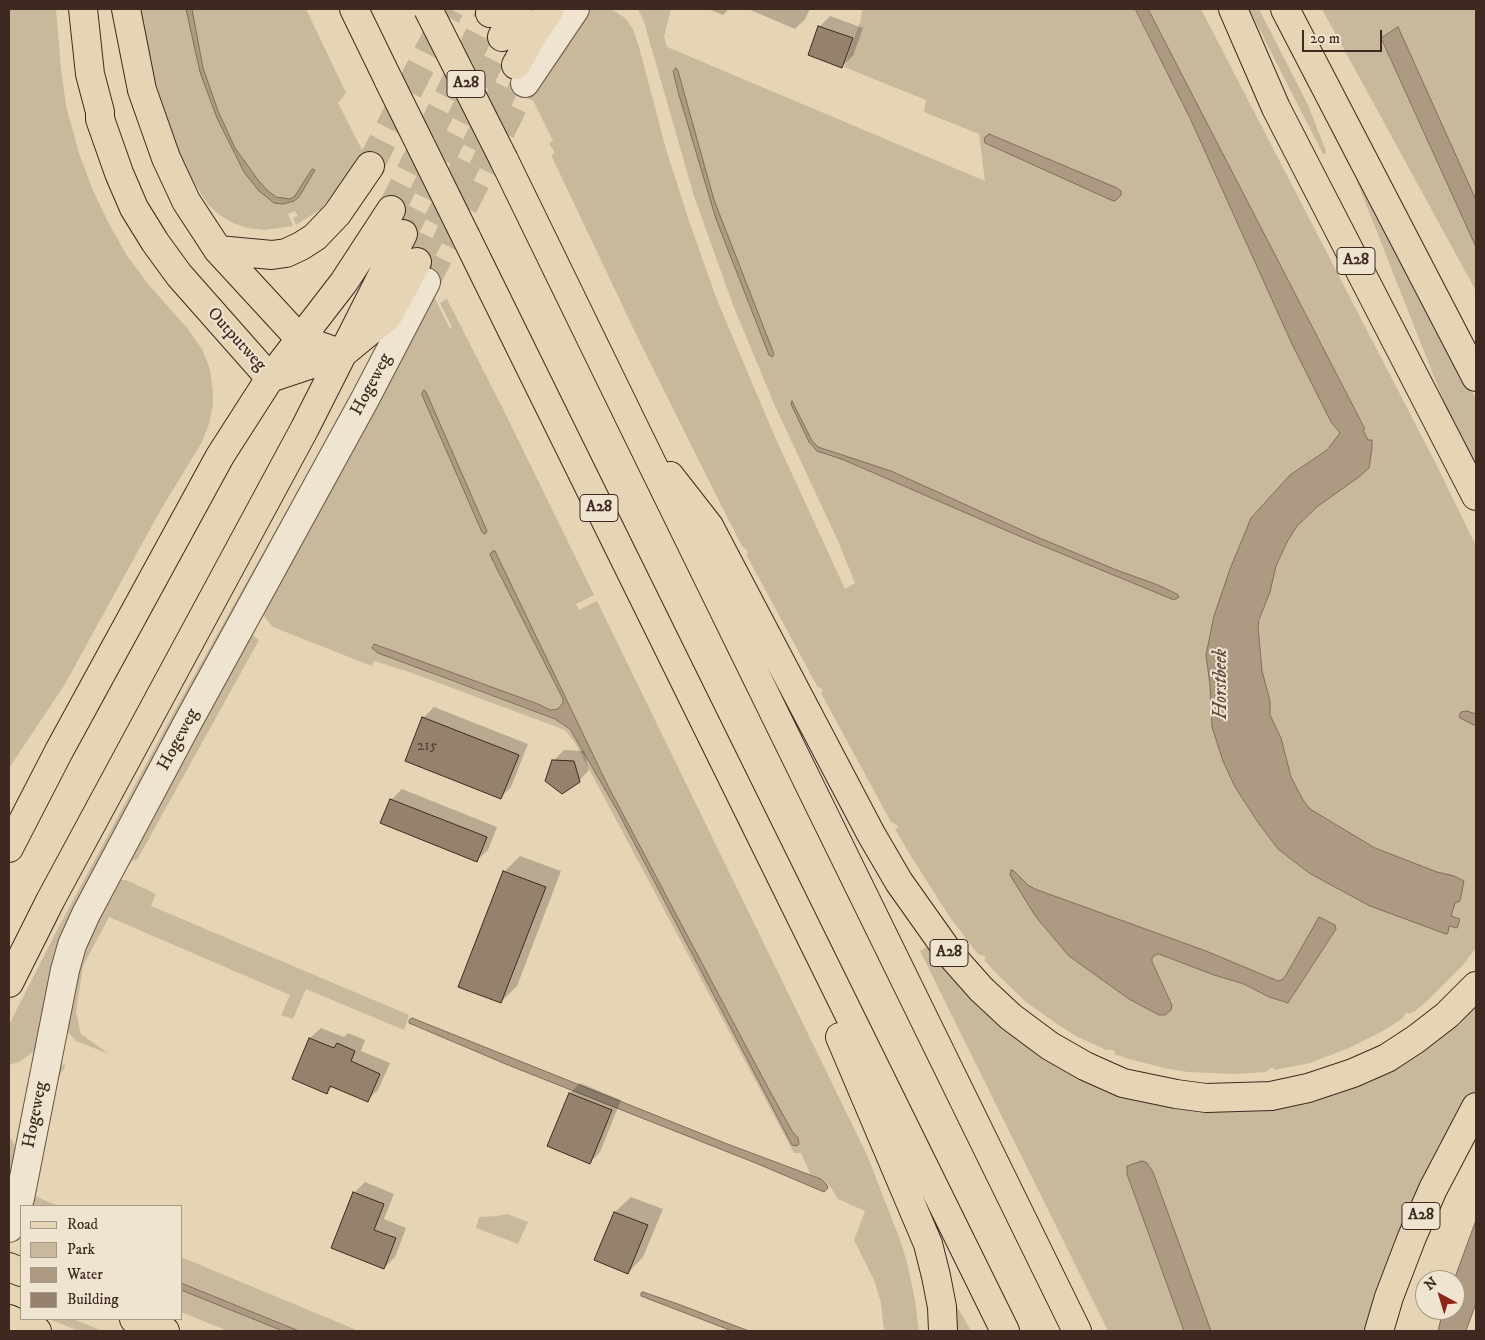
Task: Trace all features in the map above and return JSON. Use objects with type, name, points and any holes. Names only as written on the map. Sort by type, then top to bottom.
[{"type":"main road","name":"Outputweg","points":[[83,9],[90,74],[100,112],[100,119],[119,173],[134,208],[155,242],[179,275],[270,378],[342,354]]},
{"type":"main road","points":[[126,9],[142,90],[166,158],[186,202],[218,250],[300,339],[342,354]]},
{"type":"main road","name":"A28","points":[[354,9],[1005,1331]]},
{"type":"main road","name":"A28","points":[[428,9],[504,160],[1077,1331]]},
{"type":"main road","points":[[495,20],[518,9]]},
{"type":"main road","points":[[520,74],[532,36],[550,9]]},
{"type":"main road","name":"A28","points":[[1233,9],[1276,108],[1476,496]]},
{"type":"main road","points":[[1284,9],[1476,377]]},
{"type":"main road","points":[[218,250],[272,256],[286,253],[301,246],[315,237],[337,214],[370,166]]},
{"type":"main road","points":[[9,848],[59,751],[220,456],[270,378],[344,282],[391,210]]},
{"type":"main road","name":"Hogeweg","points":[[9,983],[50,901],[305,428],[403,234]]},
{"type":"main road","name":"Hogeweg","points":[[342,354],[388,316],[422,272]]},
{"type":"main road","name":"A28","points":[[637,434],[709,526],[871,834],[899,882],[950,954],[981,989],[1011,1017],[1050,1046],[1085,1066],[1123,1083],[1206,1098],[1271,1096],[1308,1088],[1353,1074],[1387,1058],[1416,1039],[1446,1015],[1476,986]]},
{"type":"main road","name":"A28","points":[[732,780],[928,1244],[942,1307],[943,1331]]},
{"type":"main road","name":"A28","points":[[1379,1331],[1389,1297],[1412,1237],[1433,1189],[1476,1107]]},
{"type":"main road","points":[[9,1319],[37,1331]]},
{"type":"main road","points":[[137,1320],[165,1331]]},
{"type":"street","points":[[520,74],[575,9]]},
{"type":"street","name":"Hogeweg","points":[[9,1228],[20,1198],[65,970],[72,945],[86,914],[188,722],[365,400],[422,272]]},
{"type":"green space","points":[[9,9],[56,9],[66,106],[79,153],[92,188],[126,254],[148,284],[187,328],[202,349],[210,369],[213,405],[209,424],[202,442],[160,511],[65,684],[9,768]]},
{"type":"green space","points":[[140,9],[306,9],[346,93],[338,103],[363,152],[354,167],[321,209],[296,225],[293,218],[298,216],[295,211],[288,214],[293,226],[264,230],[247,228],[233,223],[218,214],[207,203],[189,175],[171,133],[151,68]]},
{"type":"green space","points":[[585,9],[611,9],[625,18],[633,29],[666,149],[717,300],[775,437],[845,589],[855,583],[838,541],[775,406],[733,305],[694,196],[644,22],[638,9],[671,9],[664,37],[667,47],[985,181],[979,134],[924,112],[926,100],[844,67],[861,19],[862,9],[1134,9],[1190,118],[1292,344],[1331,422],[1340,433],[1327,450],[1290,475],[1251,518],[1230,569],[1214,616],[1206,655],[1210,685],[1235,787],[1278,849],[1309,873],[1457,928],[1460,919],[1451,917],[1464,884],[1462,879],[1437,872],[1375,848],[1310,809],[1291,777],[1281,738],[1270,715],[1270,701],[1262,671],[1258,627],[1276,566],[1297,526],[1318,506],[1359,477],[1372,448],[1372,440],[1368,440],[1363,430],[1365,428],[1148,9],[1201,9],[1436,464],[1476,546],[1476,948],[1462,966],[1415,1011],[1409,1014],[1407,1012],[1402,1019],[1381,1032],[1349,1048],[1310,1063],[1274,1070],[1274,1068],[1271,1068],[1266,1072],[1235,1074],[1188,1072],[1129,1059],[1114,1054],[1115,1051],[1106,1050],[1076,1036],[1026,1002],[984,960],[986,958],[984,956],[978,954],[949,916],[895,829],[898,828],[897,825],[891,822],[821,693],[823,692],[822,689],[817,686],[746,554],[748,553],[747,550],[742,546],[635,332],[552,157],[555,153],[549,143],[553,141],[529,92]],"holes":[[[793,402],[812,441],[818,447],[891,471],[1037,537],[1158,585],[1174,600],[1019,536],[844,460],[821,453],[811,445],[791,404]],[[1028,885],[1206,951],[1278,981],[1282,980],[1286,975],[1300,950],[1336,929],[1290,1001],[1286,1003],[1269,997],[1244,984],[1159,954],[1155,955],[1152,958],[1152,962],[1172,1003],[1171,1010],[1162,1016],[1129,999],[1069,956],[1036,917]]]},
{"type":"green space","points":[[1249,9],[1259,9],[1308,105],[1326,153],[1323,154]]},
{"type":"green space","points":[[1322,9],[1476,9],[1476,200],[1398,28],[1381,39],[1476,247],[1476,291]]},
{"type":"green space","points":[[1351,154],[1476,399],[1476,480],[1347,156]]},
{"type":"green space","points":[[431,291],[450,329],[452,327],[440,303],[447,299],[594,595],[576,604],[579,610],[597,601],[867,1155],[907,1262],[919,1331],[884,1331],[881,1303],[874,1280],[854,1240],[865,1211],[838,1199],[830,1186],[821,1179],[811,1175],[801,1153],[794,1153],[575,743],[565,730],[412,673],[374,661],[372,666],[364,663],[273,627],[258,612]],"holes":[[[425,391],[487,531],[486,533],[482,532],[422,395]],[[495,552],[608,786],[766,1084],[792,1131],[798,1138],[792,1145],[617,810],[570,729],[555,719],[437,676],[372,648],[374,644],[550,710],[558,709],[563,703],[563,699],[492,559],[490,554]]]},
{"type":"green space","points":[[404,301],[114,843],[41,1040],[34,1051],[19,1062],[9,1065],[9,1025],[55,934],[181,699]]},
{"type":"green space","points":[[246,634],[253,635],[259,640],[137,860],[130,861],[125,857]]},
{"type":"green space","points":[[119,880],[126,880],[156,894],[151,906],[409,1015],[404,1030],[306,989],[293,1019],[281,1015],[290,995],[109,917],[83,966],[76,1013],[81,1034],[109,1054],[76,1041],[66,1030],[78,952]]},
{"type":"green space","points":[[929,946],[1035,1050],[1280,1103],[1476,997],[1476,1089],[1370,1331],[1211,1331],[1153,1172],[1147,1163],[1127,1174],[1184,1331],[1108,1331],[920,951]]},
{"type":"green space","points":[[65,1064],[57,1079],[35,1196],[56,1205],[28,1205],[58,1067]]},
{"type":"green space","points":[[9,1136],[17,1153],[9,1183]]},
{"type":"green space","points":[[507,1214],[528,1222],[518,1244],[476,1228],[479,1217]]},
{"type":"green space","points":[[182,1257],[359,1331],[299,1331],[182,1283]]},
{"type":"green space","points":[[182,1290],[283,1331],[228,1331],[182,1312]]},
{"type":"green space","points":[[958,1308],[971,1331],[956,1331],[955,1309]]},
{"type":"green space","points":[[52,1320],[76,1320],[103,1331],[79,1331]]},
{"type":"water","points":[[186,9],[192,9],[203,68],[218,111],[235,148],[258,180],[276,197],[290,199],[295,196],[312,169],[315,170],[299,197],[294,201],[283,204],[274,203],[259,191],[244,172],[217,118],[200,72]]},
{"type":"water","name":"Horstbeek","points":[[1135,9],[1148,9],[1365,429],[1363,430],[1368,440],[1372,440],[1369,468],[1318,506],[1297,526],[1276,566],[1270,592],[1258,627],[1262,671],[1270,701],[1270,715],[1281,738],[1291,777],[1310,809],[1375,848],[1464,881],[1460,901],[1455,903],[1451,916],[1460,919],[1457,928],[1449,926],[1448,933],[1446,934],[1370,906],[1309,873],[1278,849],[1235,787],[1223,761],[1212,727],[1206,655],[1214,616],[1230,569],[1251,518],[1290,475],[1327,450],[1340,433],[1331,422],[1292,344],[1190,118]]},
{"type":"water","points":[[1398,27],[1476,200],[1476,247],[1381,38]]},
{"type":"water","points":[[676,68],[714,200],[774,354],[772,357],[769,355],[716,219],[679,95],[673,71]]},
{"type":"water","points":[[989,134],[1117,188],[1121,191],[1121,195],[1115,201],[1111,200],[985,143],[984,138]]},
{"type":"water","points":[[424,390],[487,531],[485,534],[482,532],[422,395]]},
{"type":"water","points":[[792,401],[812,441],[818,447],[891,471],[1037,537],[1158,585],[1177,594],[1179,597],[1174,600],[1019,536],[844,460],[817,451],[809,442],[791,404]]},
{"type":"water","points":[[495,551],[608,786],[766,1084],[792,1131],[798,1138],[799,1144],[797,1146],[792,1145],[617,810],[570,729],[555,719],[378,653],[372,648],[374,644],[550,710],[558,709],[563,703],[563,699],[492,559],[490,554]]},
{"type":"water","points":[[1467,711],[1476,714],[1476,726],[1460,718],[1461,712]]},
{"type":"water","points":[[1011,870],[1035,889],[1206,951],[1278,981],[1282,980],[1286,975],[1319,917],[1335,925],[1336,929],[1288,1003],[1269,997],[1244,984],[1159,954],[1155,955],[1152,958],[1152,962],[1172,1005],[1171,1010],[1165,1015],[1159,1015],[1129,999],[1069,956],[1036,917],[1010,875]]},
{"type":"water","points":[[412,1018],[730,1145],[821,1179],[828,1188],[824,1192],[508,1065],[409,1023],[409,1020]]},
{"type":"water","points":[[1142,1161],[1147,1163],[1153,1172],[1211,1331],[1184,1331],[1127,1174],[1127,1166]]},
{"type":"water","points":[[1476,1220],[1476,1303],[1466,1331],[1438,1331],[1441,1320],[1465,1320],[1465,1270],[1458,1270]]},
{"type":"water","points":[[182,1283],[299,1331],[283,1331],[182,1290]]},
{"type":"water","points":[[643,1292],[749,1331],[732,1331],[641,1296]]},
{"type":"building","points":[[818,26],[853,38],[842,68],[808,55]]},
{"type":"building","points":[[422,717],[519,755],[501,799],[405,761]]},
{"type":"building","points":[[552,760],[574,761],[580,782],[562,794],[545,781]]},
{"type":"building","points":[[390,799],[487,837],[477,862],[380,823]]},
{"type":"building","points":[[503,871],[546,887],[501,1003],[458,987]]},
{"type":"building","points":[[309,1038],[334,1048],[337,1043],[355,1051],[351,1061],[380,1074],[368,1102],[330,1086],[327,1094],[292,1079]]},
{"type":"building","points":[[569,1093],[612,1110],[590,1164],[547,1146]]},
{"type":"building","points":[[353,1192],[384,1204],[374,1230],[396,1238],[384,1269],[331,1248]]},
{"type":"building","points":[[614,1212],[648,1225],[628,1274],[594,1260]]},
{"type":"tunnel","points":[[370,166],[450,9]]},
{"type":"tunnel","points":[[391,210],[490,13]]},
{"type":"tunnel","points":[[403,234],[502,37]]},
{"type":"tunnel","points":[[417,262],[516,65]]},
{"type":"tunnel","points":[[426,282],[525,83]]}]
